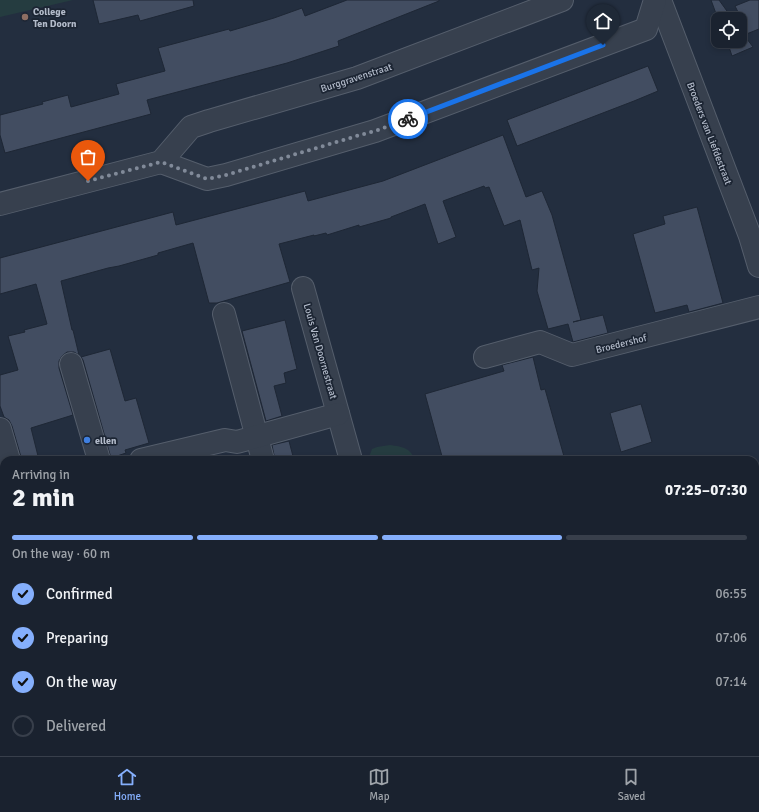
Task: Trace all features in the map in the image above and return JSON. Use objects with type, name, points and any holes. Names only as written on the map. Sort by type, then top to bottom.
[{"type":"street","name":"Burggravenstraat","points":[[161,162],[191,127],[209,120],[357,78],[562,0]]},
{"type":"street","points":[[0,204],[161,162],[207,179],[226,175],[375,131],[646,29],[655,0]]},
{"type":"street","name":"Broeders van Liefdestraat","points":[[660,0],[750,236],[759,266]]},
{"type":"street","name":"Louis Van Doornestraat","points":[[303,288],[350,456]]},
{"type":"street","name":"Broedershof","points":[[485,357],[540,342],[572,355],[759,307]]},
{"type":"street","points":[[224,314],[262,456]]},
{"type":"street","points":[[71,364],[98,456]]},
{"type":"street","points":[[162,456],[225,440],[237,442],[338,414]]},
{"type":"street","points":[[0,429],[8,456]]},
{"type":"green space","points":[[0,0],[73,0],[0,17]]},
{"type":"green space","points":[[390,445],[402,447],[411,452],[413,456],[369,456],[372,449]]},
{"type":"building","points":[[93,0],[193,0],[194,6],[140,21],[138,15],[99,24]]},
{"type":"building","points":[[347,0],[439,1],[338,41],[339,46],[287,63],[147,100],[151,114],[5,153],[0,135],[0,115],[43,104],[42,102],[68,95],[71,107],[119,94],[116,84],[165,71],[158,48],[229,29],[230,31],[302,8],[305,16]]},
{"type":"building","points":[[711,0],[719,0],[728,12],[715,12]]},
{"type":"building","points":[[750,0],[759,0],[759,29],[747,34],[747,12],[738,12],[735,6]]},
{"type":"building","points":[[747,39],[753,47],[732,56],[729,48],[747,48]]},
{"type":"building","points":[[648,66],[658,91],[517,146],[507,120]]},
{"type":"building","points":[[503,135],[526,197],[542,191],[552,215],[581,320],[573,322],[603,315],[608,333],[573,342],[568,324],[548,329],[537,291],[539,268],[532,270],[520,220],[504,226],[489,187],[485,188],[484,186],[443,201],[456,237],[438,244],[425,204],[391,218],[359,227],[359,225],[327,235],[326,233],[314,235],[279,244],[290,282],[217,303],[209,303],[193,243],[158,253],[158,255],[61,281],[79,355],[74,352],[67,352],[59,361],[59,368],[73,415],[31,428],[38,456],[21,456],[12,426],[9,420],[4,417],[0,406],[0,375],[18,370],[8,336],[47,324],[36,284],[0,294],[0,258],[173,212],[176,225],[305,191],[308,201],[383,181]]},
{"type":"building","points":[[697,207],[723,303],[689,312],[687,305],[655,313],[633,234],[665,224],[663,216]]},
{"type":"building","points":[[285,320],[297,369],[284,373],[286,383],[274,386],[282,416],[266,421],[242,331]]},
{"type":"building","points":[[110,349],[125,401],[136,398],[149,443],[125,450],[126,453],[117,456],[110,456],[81,357]]},
{"type":"building","points":[[533,357],[541,390],[545,389],[564,456],[442,456],[425,394],[504,371],[502,365]]},
{"type":"building","points":[[641,404],[652,442],[621,452],[610,413]]},
{"type":"building","points":[[289,441],[293,456],[274,456],[272,445]]},
{"type":"way so far","points":[[88,181],[161,162],[207,179],[226,175],[375,131],[408,119]]},
{"type":"place","name":"College Ten Doorn","points":[[25,17]]},
{"type":"place","name":"ellen","points":[[87,440]]},
{"type":"route","points":[[408,119],[603,45]]}]
